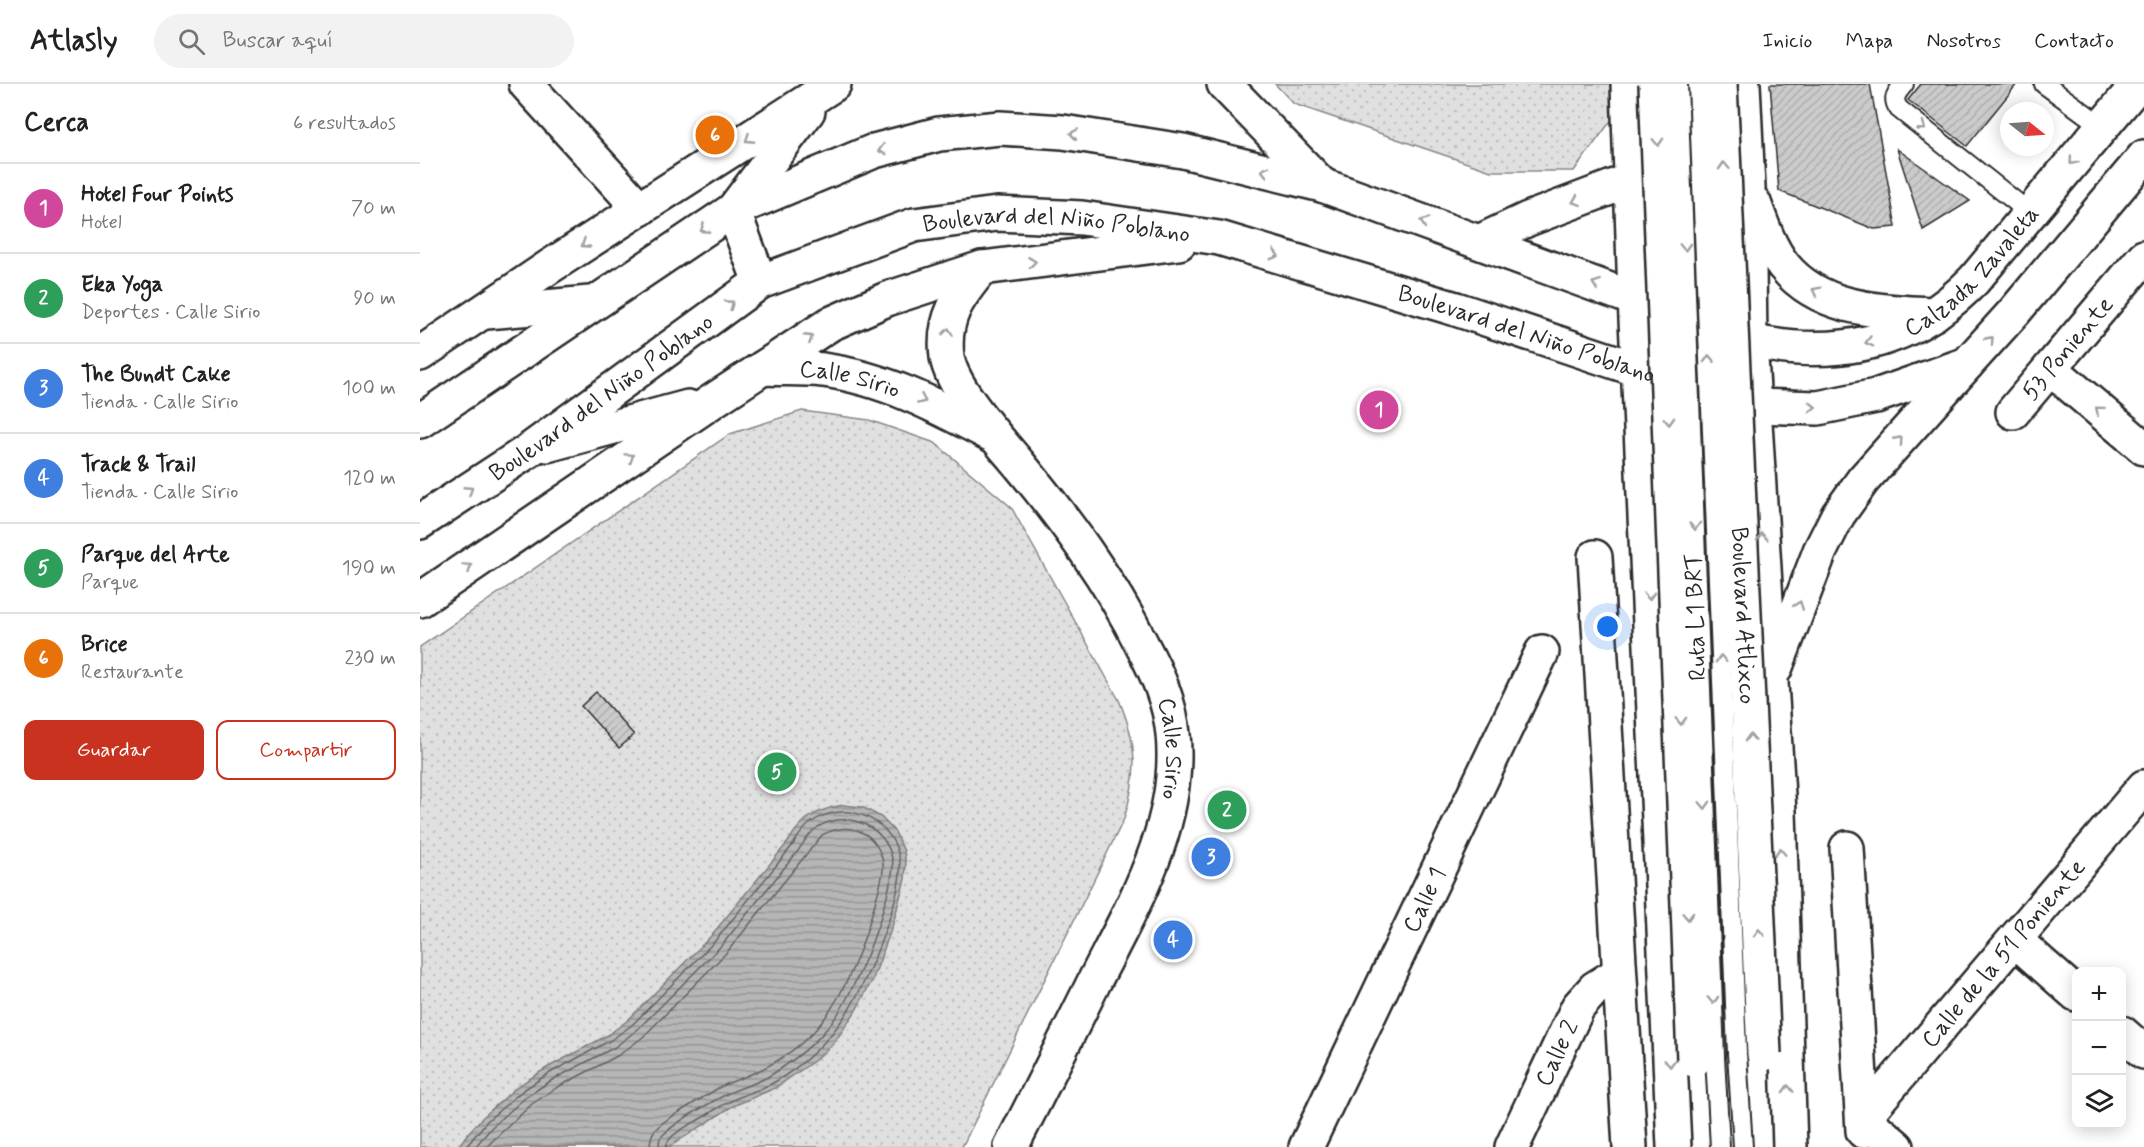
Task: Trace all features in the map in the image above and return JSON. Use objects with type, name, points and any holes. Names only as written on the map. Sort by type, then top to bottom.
[{"type":"main road","points":[[526,84],[640,209]]},
{"type":"main road","points":[[1224,84],[1322,185]]},
{"type":"main road","points":[[1628,84],[1635,298],[1674,1147]]},
{"type":"main road","points":[[1656,84],[1704,1058],[1695,1147]]},
{"type":"main road","name":"Boulevard Atlixco","points":[[1720,84],[1751,1054],[1769,1147]]},
{"type":"main road","points":[[1743,84],[1748,188],[1750,341],[1779,812],[1790,1147]]},
{"type":"main road","name":"Calzada Zavaleta","points":[[1750,341],[1802,349],[1846,347],[1891,336],[1947,306],[1974,280],[2138,84]]},
{"type":"main road","points":[[429,340],[483,312],[828,88]]},
{"type":"main road","points":[[733,210],[828,88]]},
{"type":"main road","points":[[420,421],[733,210],[874,151],[939,134],[1000,128],[1063,132],[1183,151],[1322,185],[1750,341]]},
{"type":"main road","points":[[1771,679],[1820,551],[1838,515],[1863,480],[2016,311],[2144,157]]},
{"type":"main road","points":[[1479,242],[1528,219],[1631,180]]},
{"type":"main road","points":[[1631,180],[1651,208],[1661,217],[1675,223],[1704,222],[1717,217],[1739,199],[1748,188]]},
{"type":"main road","points":[[1748,188],[1764,231],[1783,264],[1810,289],[1866,310],[1934,314]]},
{"type":"main road","points":[[733,210],[760,282]]},
{"type":"main road","name":"Boulevard del Niño Poblano","points":[[420,522],[528,451],[760,282],[914,225],[997,214],[1082,218],[1220,238],[1456,309],[1754,406]]},
{"type":"main road","points":[[420,600],[830,324],[887,298],[982,268],[1220,238]]},
{"type":"main road","name":"53 Poniente","points":[[2013,412],[2144,257]]},
{"type":"main road","name":"Calle Sirio","points":[[982,268],[960,295],[950,314],[946,336],[948,360],[960,388],[997,438],[1065,520],[1124,608],[1162,684],[1173,734],[1173,786],[1159,846],[1137,898],[1011,1147]]},
{"type":"main road","points":[[483,312],[592,303]]},
{"type":"main road","points":[[1754,406],[1818,408],[1829,406],[1876,396],[1967,364]]},
{"type":"main road","name":"Calle Sirio","points":[[764,368],[823,370],[893,387],[926,401],[997,438]]},
{"type":"main road","points":[[2051,369],[2144,448]]},
{"type":"main road","points":[[528,451],[714,400]]},
{"type":"main road","points":[[1645,506],[1663,497],[1700,487],[1721,487],[1742,491],[1760,498]]},
{"type":"main road","points":[[1595,558],[1630,1147]]},
{"type":"main road","name":"Calle 1","points":[[1306,1147],[1542,652]]},
{"type":"main road","name":"Calle de la 51 Poniente","points":[[1864,1133],[2015,940],[2144,787]]},
{"type":"main road","points":[[1847,848],[1864,1133],[1897,1147]]},
{"type":"main road","points":[[2015,940],[2072,990]]},
{"type":"main road","name":"Calle 2","points":[[1512,1147],[1578,1007],[1595,988],[1619,973]]},
{"type":"main road","points":[[2126,1037],[2144,1052]]},
{"type":"lane","name":"Ruta L1 BRT","points":[[1678,84],[1704,1058],[1720,1147]]},
{"type":"lane","name":"Ruta L1 BRT","points":[[1698,84],[1751,1054],[1743,1147]]},
{"type":"lane","points":[[1904,84],[1895,96],[1894,101],[1899,109],[2030,213]]},
{"type":"lane","points":[[2044,84],[2102,126]]},
{"type":"shaded area","points":[[1275,84],[1615,84],[1616,114],[1574,171],[1491,171],[1294,104]]},
{"type":"shaded area","points":[[802,411],[869,420],[935,443],[1011,507],[1119,700],[1130,731],[1134,773],[1124,819],[962,1147],[420,1147],[420,647],[730,434]]},
{"type":"water","points":[[843,805],[862,807],[881,817],[895,832],[904,851],[905,879],[892,927],[873,979],[855,1012],[834,1043],[814,1061],[775,1088],[731,1107],[669,1147],[458,1147],[483,1117],[518,1086],[608,1035],[628,1020],[710,937],[804,821],[817,813]]},
{"type":"building","points":[[1770,84],[1870,84],[1896,227],[1874,229],[1779,191]]},
{"type":"building","points":[[1921,84],[2017,84],[2002,102],[2000,102],[2000,105],[1967,146],[1908,100]]},
{"type":"building","points":[[1897,149],[1970,201],[1923,230]]},
{"type":"building","points":[[596,692],[634,735],[619,748],[581,706]]},
{"type":"place","name":"Brice","points":[[715,135]]},
{"type":"place","name":"Hotel Four Points","points":[[1379,410]]},
{"type":"place","name":"Parque del Arte","points":[[777,772]]},
{"type":"place","name":"Eka Yoga","points":[[1227,810]]},
{"type":"place","name":"The Bundt Cake","points":[[1211,857]]},
{"type":"place","name":"Track & Trail","points":[[1173,940]]}]
